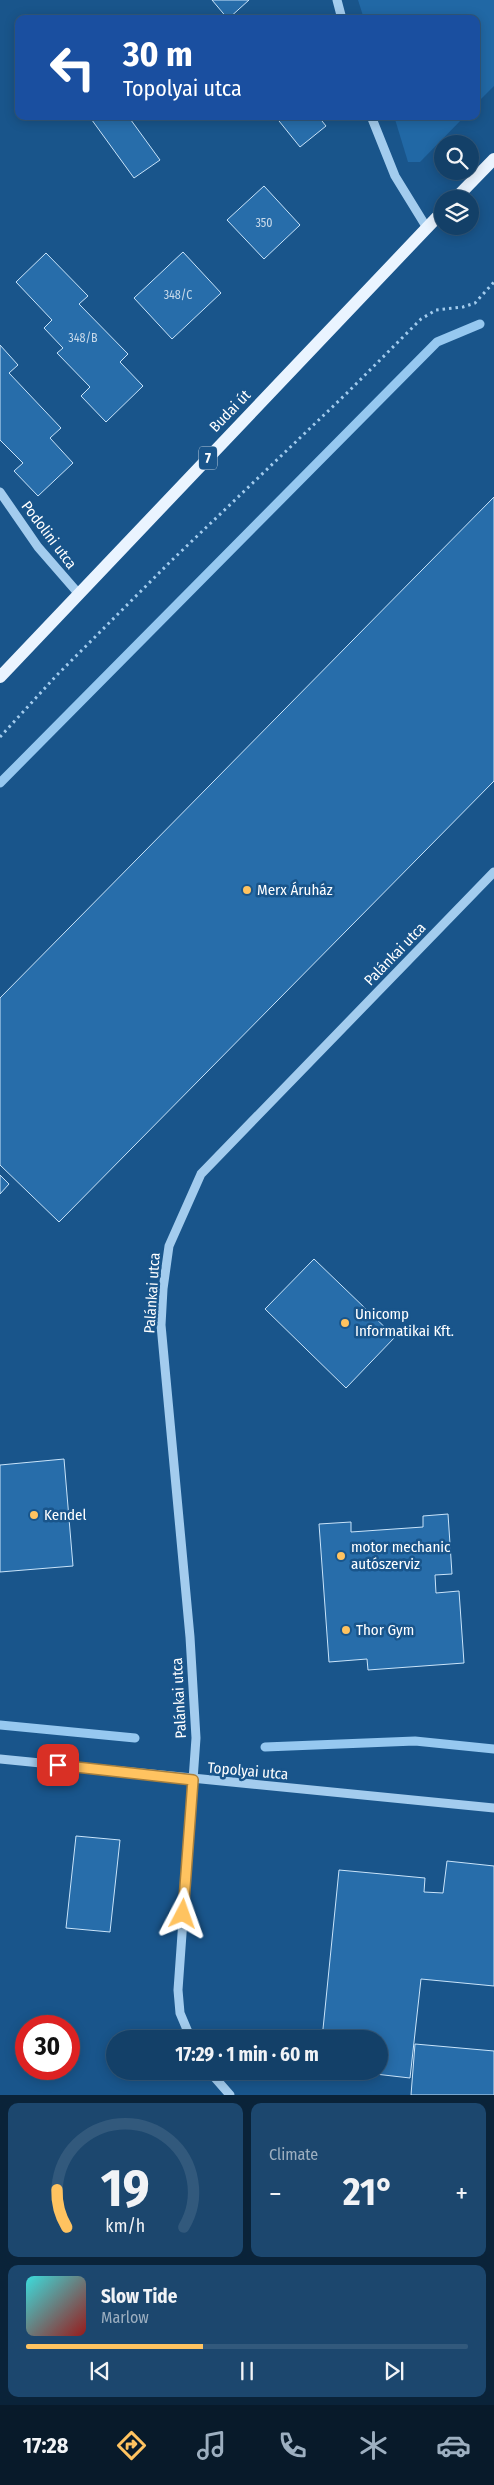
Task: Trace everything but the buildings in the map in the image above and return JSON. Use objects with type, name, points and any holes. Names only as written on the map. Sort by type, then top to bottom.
[{"type":"main road","points":[[464,190],[494,159]]},
{"type":"main road","name":"Budai út","points":[[0,677],[434,221]]},
{"type":"street","points":[[337,0],[341,15]]},
{"type":"street","points":[[373,120],[395,176],[427,228]]},
{"type":"street","name":"Podolini utca","points":[[0,492],[38,547],[78,593]]},
{"type":"street","name":"Palánkai utca","points":[[187,2030],[180,2013],[178,1990],[196,1738],[190,1637],[161,1325],[163,1289],[169,1246],[201,1174],[494,872]]},
{"type":"street","name":"Topolyai utca","points":[[0,1759],[193,1780],[494,1808]]},
{"type":"street","points":[[216,2080],[230,2095]]},
{"type":"path","points":[[0,737],[56,676],[170,562],[348,392],[421,319],[436,310],[463,307],[475,303],[494,282]]},
{"type":"shaded area","points":[[358,0],[494,0],[494,86],[480,100],[480,15],[363,15]]},
{"type":"shaded area","points":[[395,120],[461,120],[446,135],[434,135],[434,148],[420,162],[408,162]]},
{"type":"waterway","points":[[0,783],[437,342],[480,324]]},
{"type":"waterway","points":[[0,1725],[135,1738]]},
{"type":"waterway","points":[[265,1747],[415,1741],[494,1749]]},
{"type":"place","name":"Merx Áruház","points":[[247,890]]},
{"type":"place","name":"Unicomp Informatikai Kft.","points":[[345,1323]]},
{"type":"place","name":"Kendel","points":[[34,1515]]},
{"type":"place","name":"motor mechanic autószerviz","points":[[341,1556]]},
{"type":"place","name":"Thor Gym","points":[[346,1630]]},
{"type":"route","points":[[58,1765],[193,1780],[183,1914]]}]
